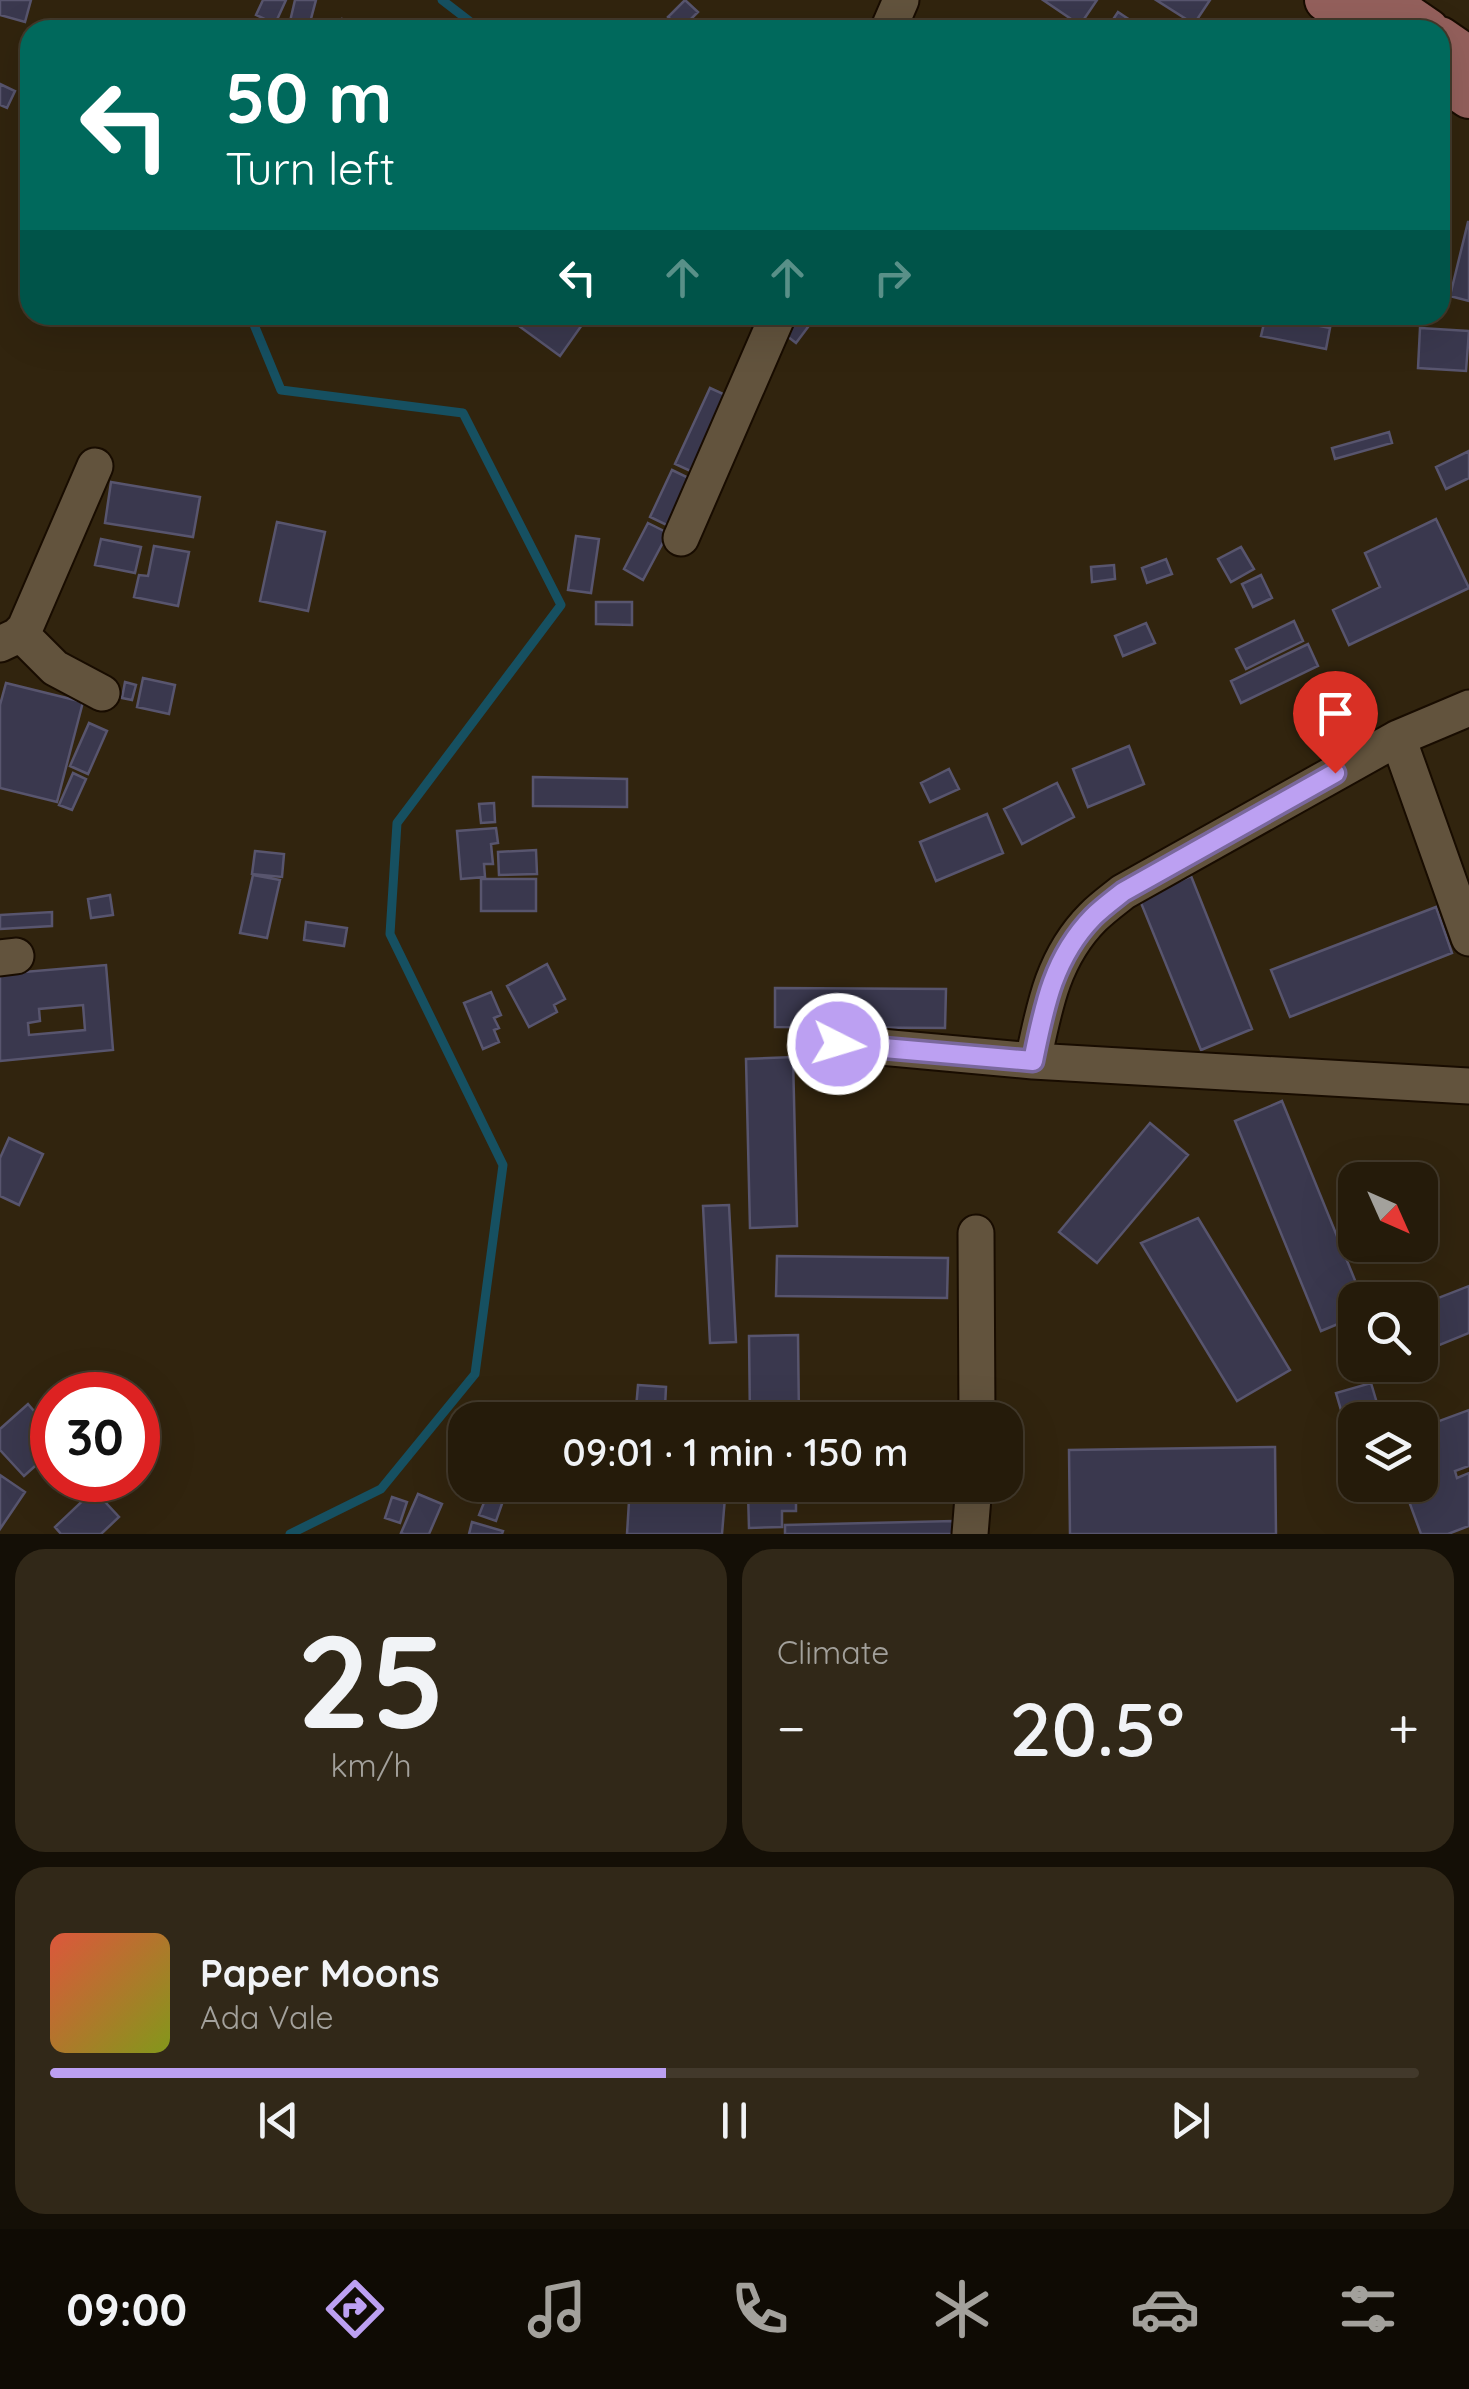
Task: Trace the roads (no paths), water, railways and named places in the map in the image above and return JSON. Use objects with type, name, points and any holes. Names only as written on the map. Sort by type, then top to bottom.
[{"type":"main road","points":[[1326,0],[1356,20]]},
{"type":"main road","points":[[1384,0],[1413,20]]},
{"type":"street","points":[[681,538],[774,325]]},
{"type":"street","points":[[96,466],[24,628],[10,639],[102,693]]},
{"type":"street","points":[[1033,1061],[1050,986],[1065,952],[1093,916],[1123,892],[1398,738],[1469,708]]},
{"type":"street","points":[[1398,738],[1469,938]]},
{"type":"street","points":[[838,1044],[1033,1061],[1469,1086]]},
{"type":"street","points":[[976,1233],[977,1402]]},
{"type":"street","points":[[970,1534],[973,1502]]},
{"type":"waterway","points":[[442,0],[468,20]]},
{"type":"waterway","points":[[254,325],[281,390],[463,413],[561,605],[397,823],[390,934],[503,1165],[475,1374],[381,1489],[290,1534]]}]
